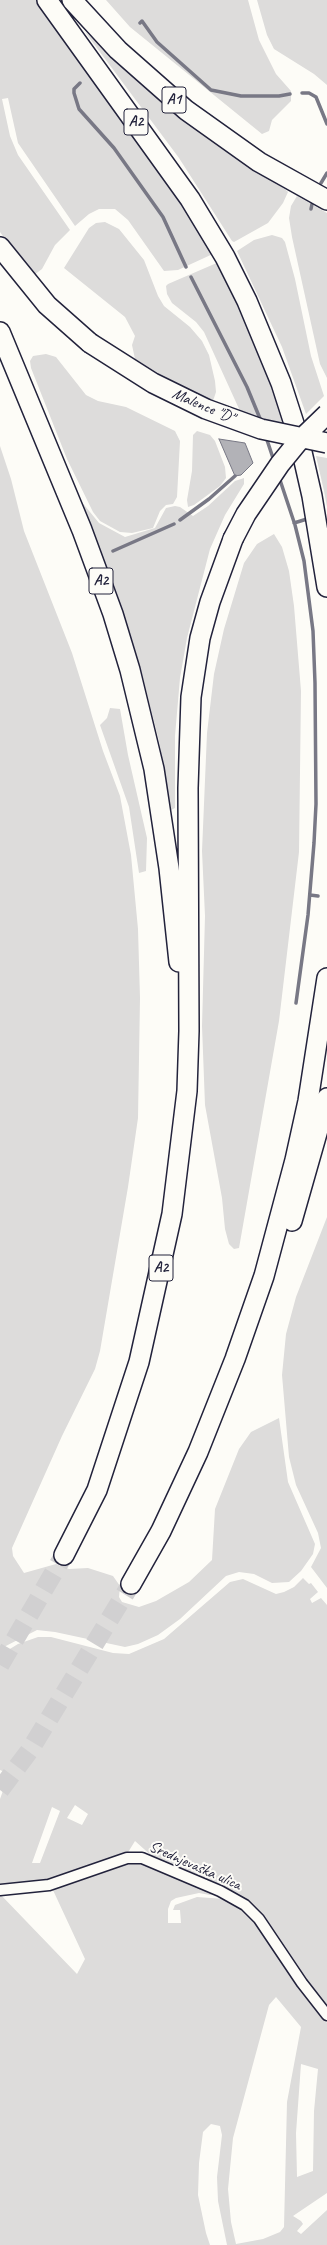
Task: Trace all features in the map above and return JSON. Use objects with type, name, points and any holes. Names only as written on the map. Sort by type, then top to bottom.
[{"type":"highway","name":"A2","points":[[47,0],[190,199],[222,253],[260,328],[290,410],[312,496],[327,587]]},
{"type":"highway","name":"A1","points":[[72,0],[129,60],[186,110],[234,145],[296,184],[327,200]]},
{"type":"highway","name":"Malence \"D\"","points":[[0,247],[46,305],[90,343],[153,383],[206,409],[262,429],[327,443]]},
{"type":"highway","name":"A2","points":[[0,332],[103,585],[130,670],[145,728],[154,769],[175,921],[180,975],[181,1060],[187,1091],[172,1214],[139,1362],[97,1490],[64,1555]]},
{"type":"highway","points":[[187,1091],[190,978],[188,773],[191,697],[202,630],[218,577],[233,539],[246,514],[280,464],[327,414]]},
{"type":"highway","points":[[131,1584],[161,1531],[198,1452],[235,1359],[264,1276],[285,1203],[308,1102],[327,978]]},
{"type":"highway","points":[[264,1276],[283,1245],[293,1219],[327,1098]]},
{"type":"street","name":"Srednjevaška ulica","points":[[0,1890],[49,1885],[127,1858],[142,1858],[220,1891],[244,1905],[259,1918],[302,1983],[327,2015]]},
{"type":"shaded area","points":[[0,0],[37,0],[154,161],[215,253],[178,270],[164,271],[128,220],[115,209],[99,209],[89,214],[75,226],[18,143],[8,98],[2,99],[10,136],[18,155],[70,230],[55,245],[42,269],[34,275],[19,258],[0,232]]},
{"type":"shaded area","points":[[106,0],[248,0],[259,40],[276,74],[291,91],[291,101],[272,120],[269,131],[262,134],[130,27]]},
{"type":"shaded area","points":[[257,0],[327,0],[327,85],[314,74],[274,49],[267,35]]},
{"type":"shaded area","points":[[85,32],[185,120],[231,154],[288,192],[283,203],[268,223],[234,242],[232,241],[179,158]]},
{"type":"shaded area","points":[[297,196],[327,213],[327,378],[320,364],[292,237],[289,218],[291,206]]},
{"type":"shaded area","points":[[105,222],[119,229],[144,260],[158,296],[164,306],[190,327],[202,341],[209,355],[215,381],[216,392],[213,401],[173,382],[135,359],[132,345],[135,336],[125,317],[64,268],[89,228],[96,223]]},
{"type":"shaded area","points":[[272,235],[282,238],[285,242],[295,279],[311,356],[324,396],[306,414],[282,347],[237,251],[254,240]]},
{"type":"shaded area","points":[[219,262],[249,322],[288,426],[240,411],[204,332],[196,322],[172,303],[167,294],[166,286],[168,284]]},
{"type":"shaded area","points":[[46,354],[56,357],[86,395],[98,401],[126,407],[175,431],[180,441],[177,497],[173,504],[166,505],[160,511],[153,528],[132,533],[120,532],[100,521],[93,512],[67,459],[31,368],[30,361],[33,356]]},
{"type":"shaded area","points":[[197,431],[210,435],[215,441],[225,467],[226,478],[220,486],[194,505],[188,507],[187,500],[192,471],[193,435]]},
{"type":"shaded area","points":[[219,439],[245,443],[253,463],[241,475],[235,476]]},
{"type":"shaded area","points":[[0,446],[11,479],[24,531],[72,653],[103,751],[120,796],[131,855],[138,929],[140,998],[138,1118],[128,1187],[100,1351],[95,1369],[62,1436],[12,1548],[13,1556],[24,1573],[56,1564],[69,1569],[88,1568],[113,1576],[120,1586],[119,1597],[122,1602],[139,1607],[156,1601],[189,1582],[212,1560],[215,1509],[239,1449],[251,1432],[279,1418],[288,1482],[315,1544],[313,1554],[301,1571],[289,1582],[272,1583],[254,1574],[239,1572],[226,1576],[180,1619],[158,1635],[138,1644],[125,1647],[55,1632],[37,1630],[0,1649]]},
{"type":"shaded area","points":[[316,456],[327,458],[327,507],[324,491]]},
{"type":"shaded area","points":[[244,478],[244,484],[225,515],[210,549],[187,638],[180,678],[175,736],[175,808],[171,810],[159,741],[142,674],[109,575],[81,501],[99,523],[125,537],[155,528],[166,508],[175,506],[180,507],[193,516],[208,506],[235,481]]},
{"type":"shaded area","points":[[274,534],[282,547],[289,571],[294,606],[301,691],[299,852],[279,1021],[239,1248],[234,1249],[229,1244],[225,1229],[222,1198],[205,1105],[202,1026],[205,916],[202,851],[207,733],[214,674],[224,629],[244,563],[257,544]]},
{"type":"shaded area","points":[[110,708],[120,709],[128,755],[147,838],[146,871],[139,873],[129,807],[100,725],[107,718]]},
{"type":"shaded area","points":[[327,1217],[327,1588],[311,1567],[321,1548],[318,1533],[296,1485],[289,1457],[282,1375],[286,1334],[296,1297]]},
{"type":"shaded area","points":[[303,1578],[309,1584],[311,1583],[318,1592],[310,1599],[312,1603],[321,1598],[327,1605],[327,2008],[280,1944],[265,1918],[244,1898],[154,1858],[135,1841],[127,1854],[62,1878],[20,1886],[0,1886],[0,1799],[9,1774],[0,1770],[0,1655],[18,1644],[38,1637],[51,1637],[113,1653],[129,1654],[164,1639],[230,1582],[243,1579],[276,1594],[294,1587]],"holes":[[[75,1805],[88,1814],[82,1825],[67,1818]],[[52,1807],[60,1811],[40,1863],[32,1863]]]},
{"type":"shaded area","points":[[125,1863],[141,1863],[214,1894],[210,1895],[199,1893],[176,1898],[171,1901],[168,1909],[168,1923],[181,1923],[180,1910],[173,1910],[175,1905],[197,1897],[225,1899],[247,1912],[327,2023],[327,2193],[293,2216],[303,2224],[297,2231],[301,2234],[327,2210],[327,2245],[227,2245],[218,2201],[217,2177],[222,2135],[220,2126],[211,2124],[203,2132],[199,2163],[198,2195],[210,2245],[0,2245],[0,1894],[77,1974],[85,1959],[52,1888]],"holes":[[[276,1997],[301,2027],[287,2102],[284,2227],[280,2232],[263,2239],[236,2244],[231,2222],[228,2189],[233,2138],[269,2005]],[[301,2064],[318,2069],[314,2111],[313,2171],[297,2177],[296,2133]]]},
{"type":"waterway","points":[[140,23],[142,21],[157,42],[211,90],[241,96],[279,96],[290,94]]},
{"type":"waterway","points":[[80,83],[74,89],[79,109],[114,148],[163,217],[186,267]]},
{"type":"waterway","points":[[302,93],[309,93],[316,97],[327,124]]},
{"type":"waterway","points":[[321,183],[327,173]]},
{"type":"waterway","points":[[311,209],[312,204]]},
{"type":"waterway","points":[[191,277],[247,387],[261,421]]},
{"type":"waterway","points":[[266,437],[274,461]]},
{"type":"waterway","points":[[180,520],[209,499],[235,476]]},
{"type":"waterway","points":[[279,477],[295,525],[304,561],[313,631],[315,683],[316,804],[314,843],[308,915],[296,1003]]},
{"type":"waterway","points":[[294,523],[307,519]]},
{"type":"waterway","points":[[113,551],[174,524]]},
{"type":"waterway","points":[[310,895],[318,896]]},
{"type":"tunnel","points":[[0,1665],[64,1555]]},
{"type":"tunnel","points":[[0,1790],[30,1750],[131,1584]]}]
